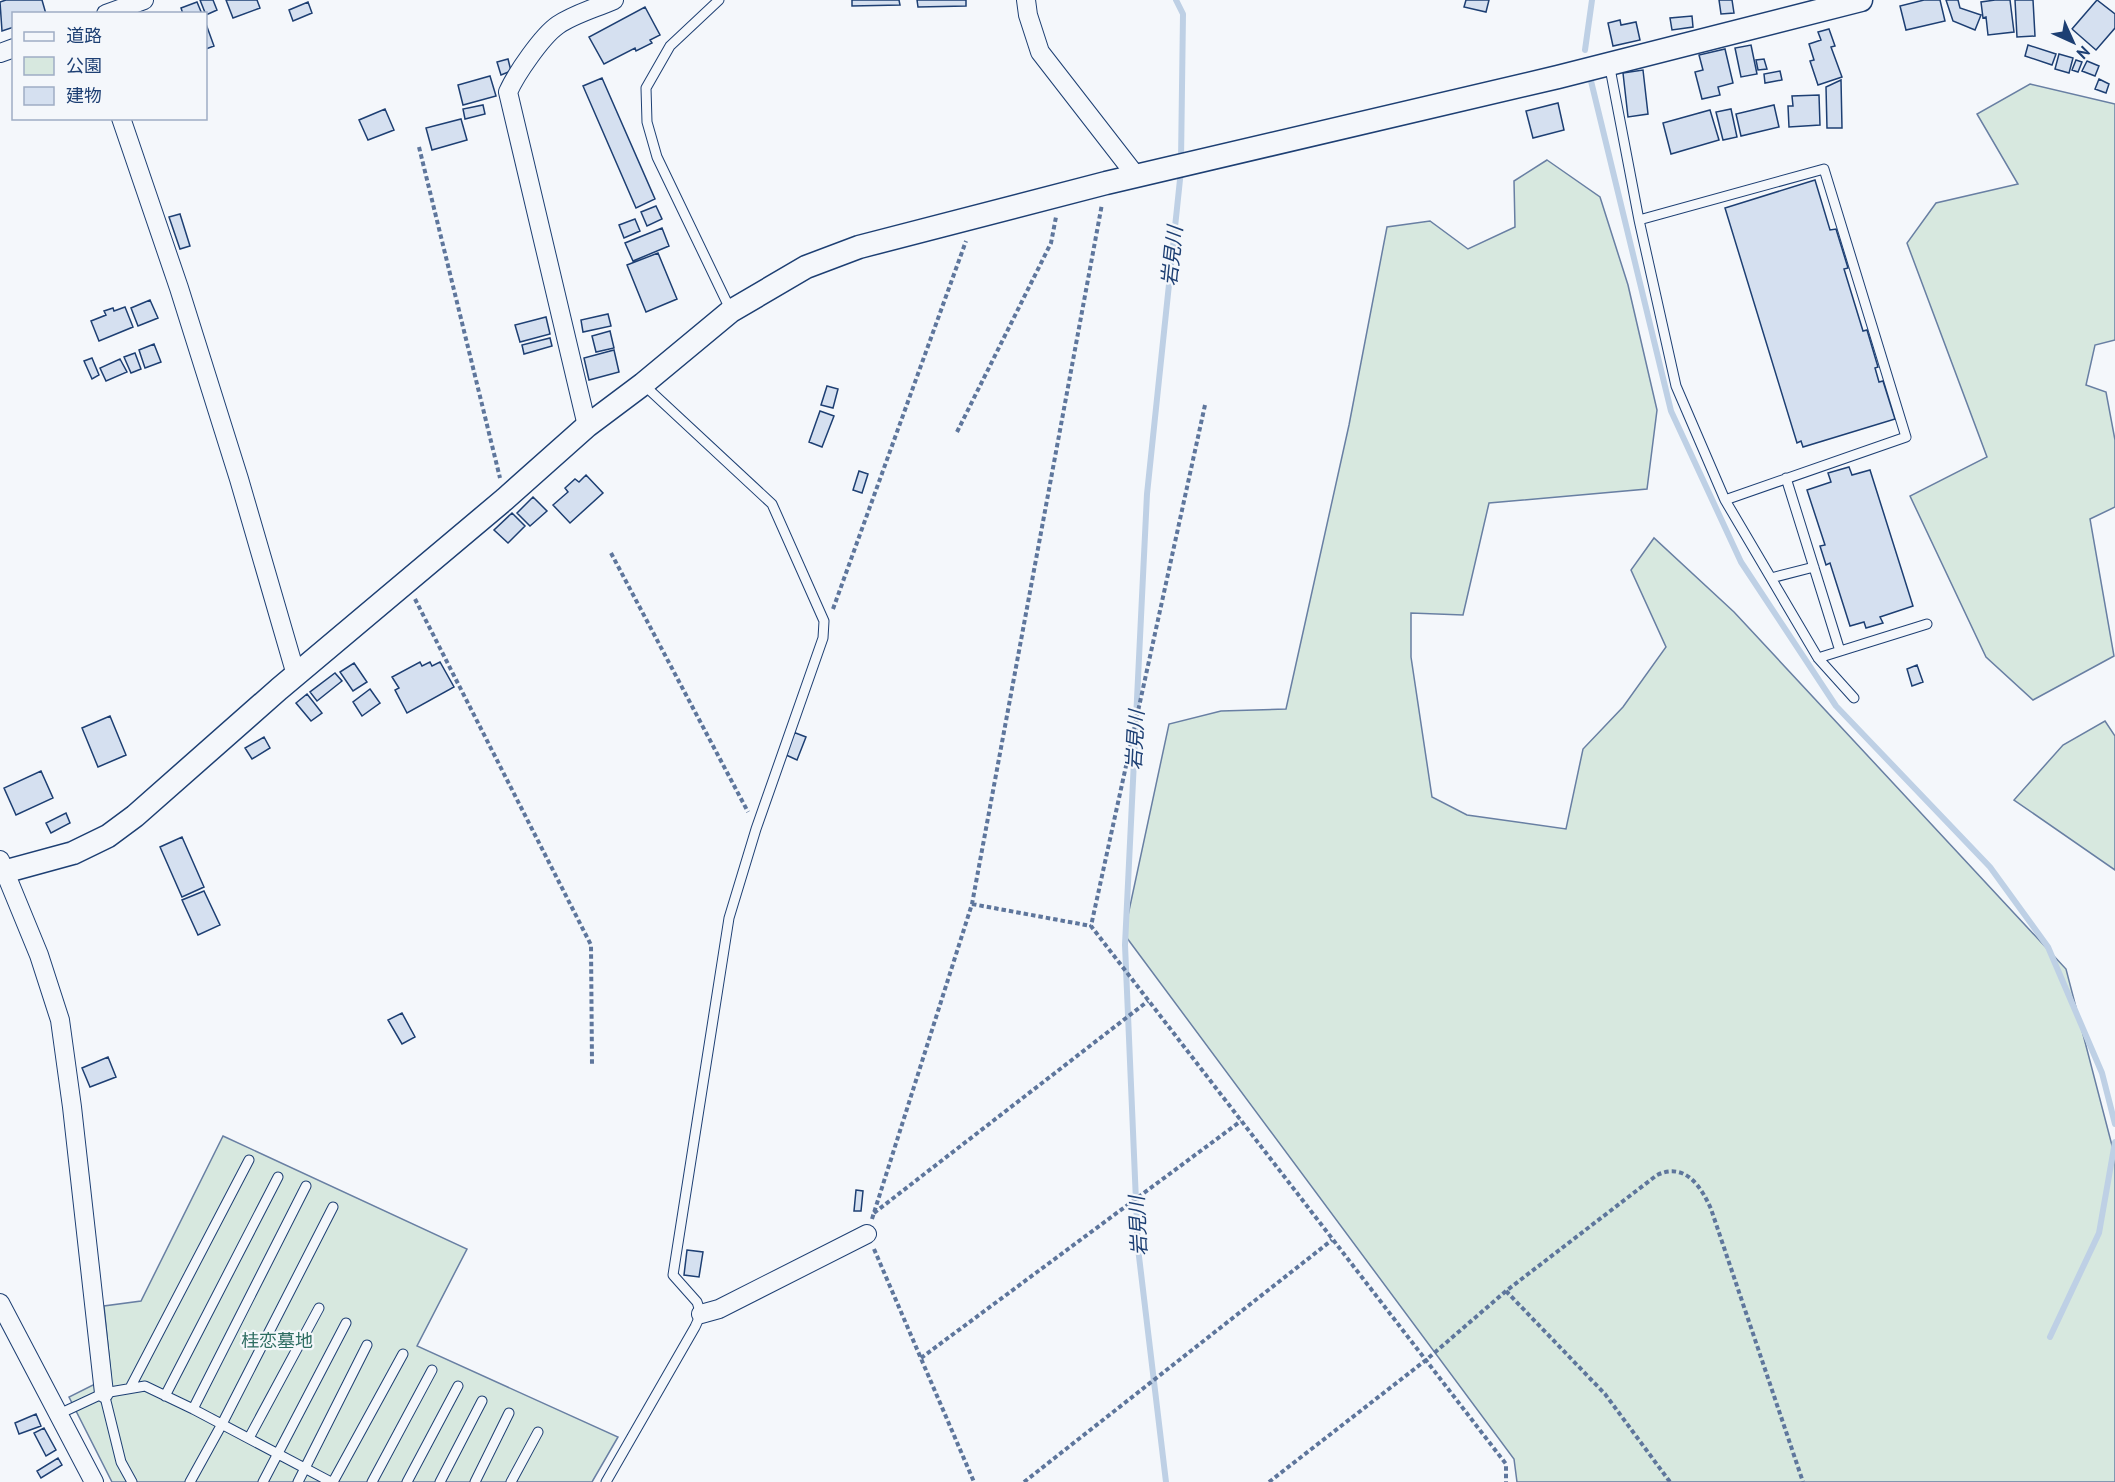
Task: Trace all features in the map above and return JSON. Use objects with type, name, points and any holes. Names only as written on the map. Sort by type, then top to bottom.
[{"type":"street","points":[[111,12],[144,0]]},
{"type":"street","points":[[587,426],[508,93],[530,56],[557,26],[614,0]]},
{"type":"street","points":[[1026,0],[1040,52],[1137,177]]},
{"type":"street","points":[[104,1393],[60,1020],[39,955],[2,869],[73,853],[108,836],[135,816],[587,426],[643,384],[731,311],[806,267],[859,247],[1106,183],[1609,63],[1861,0]]},
{"type":"street","points":[[121,120],[179,288],[239,479],[296,675]]},
{"type":"street","points":[[701,1314],[719,1309],[867,1234]]},
{"type":"street","points":[[0,1303],[94,1482]]},
{"type":"lane","points":[[719,0],[670,46],[646,88],[647,122],[657,157],[731,311]]},
{"type":"lane","points":[[1609,63],[1639,220],[1676,386],[1725,500],[1818,658],[1854,698]]},
{"type":"lane","points":[[1639,220],[1824,169],[1906,437],[1725,500]]},
{"type":"lane","points":[[606,1482],[701,1314],[697,1302],[673,1275],[729,918],[756,829],[823,638],[824,621],[772,504],[643,384]]},
{"type":"lane","points":[[1786,478],[1840,651]]},
{"type":"lane","points":[[1771,578],[1814,567]]},
{"type":"lane","points":[[1818,658],[1927,624]]},
{"type":"lane","points":[[130,1388],[249,1160]]},
{"type":"lane","points":[[165,1396],[278,1177]]},
{"type":"lane","points":[[193,1409],[306,1186]]},
{"type":"lane","points":[[190,1482],[333,1207]]},
{"type":"lane","points":[[249,1438],[319,1308]]},
{"type":"lane","points":[[263,1482],[346,1323]]},
{"type":"lane","points":[[298,1482],[367,1345]]},
{"type":"lane","points":[[58,1414],[104,1393],[145,1386],[332,1482],[404,1354]]},
{"type":"lane","points":[[372,1482],[432,1370]]},
{"type":"lane","points":[[407,1482],[458,1386]]},
{"type":"lane","points":[[104,1393],[121,1462],[132,1482]]},
{"type":"lane","points":[[440,1482],[482,1401]]},
{"type":"lane","points":[[475,1482],[509,1413]]},
{"type":"lane","points":[[511,1482],[538,1432]]},
{"type":"path","points":[[418,147],[505,499]]},
{"type":"path","points":[[974,1482],[867,1234],[972,904],[1106,183]]},
{"type":"path","points":[[957,432],[1052,243],[1060,195]]},
{"type":"path","points":[[824,621],[836,606],[974,218]]},
{"type":"path","points":[[1091,926],[1204,405]]},
{"type":"path","points":[[611,553],[756,829]]},
{"type":"path","points":[[406,582],[591,945],[592,1064]]},
{"type":"path","points":[[972,904],[1091,926],[1506,1464],[1506,1482]]},
{"type":"path","points":[[873,1214],[1148,1001]]},
{"type":"path","points":[[921,1358],[1241,1121]]},
{"type":"path","points":[[1269,1482],[1426,1360],[1506,1291],[1657,1175],[1668,1170],[1677,1170],[1688,1176],[1706,1197],[1803,1482]]},
{"type":"path","points":[[1024,1482],[1332,1240]]},
{"type":"path","points":[[1506,1291],[1605,1394],[1670,1482]]},
{"type":"green space","points":[[2030,84],[2115,104],[2115,340],[2095,345],[2086,385],[2106,392],[2115,440],[2115,507],[2090,519],[2114,656],[2033,700],[1986,657],[1910,496],[1987,457],[1907,243],[1936,203],[2018,184],[1977,114]]},
{"type":"green space","points":[[1547,160],[1600,197],[1628,285],[1657,410],[1647,489],[1489,503],[1463,615],[1411,613],[1411,657],[1432,797],[1467,815],[1566,829],[1583,749],[1623,707],[1666,647],[1631,570],[1654,538],[1734,612],[2066,969],[2115,1157],[2115,1482],[1517,1482],[1514,1459],[1124,934],[1169,724],[1221,711],[1286,709],[1349,425],[1387,227],[1430,221],[1468,249],[1515,227],[1514,181]]},
{"type":"green space","points":[[2105,721],[2115,736],[2115,870],[2014,800],[2063,745]]},
{"type":"green space","name":"桂恋墓地","points":[[223,1136],[467,1249],[417,1346],[618,1437],[592,1482],[112,1482],[69,1397],[111,1376],[104,1306],[141,1301]]},
{"type":"building","points":[[42,0],[45,12],[12,12],[12,28],[2,31],[0,2]]},
{"type":"building","points":[[200,0],[213,0],[217,10],[207,15]]},
{"type":"building","points":[[226,0],[257,0],[260,8],[233,18]]},
{"type":"building","points":[[852,0],[899,0],[900,5],[852,6]]},
{"type":"building","points":[[917,0],[966,0],[966,6],[918,7]]},
{"type":"building","points":[[1466,0],[1489,0],[1486,12],[1464,7]]},
{"type":"building","points":[[1719,0],[1732,0],[1734,13],[1721,14]]},
{"type":"building","points":[[1924,0],[1940,0],[1945,21],[1906,30],[1900,6]]},
{"type":"building","points":[[1946,0],[1958,0],[1960,8],[1981,15],[1975,30],[1953,21]]},
{"type":"building","points":[[2010,0],[2014,32],[1988,35],[1981,2]]},
{"type":"building","points":[[2015,0],[2033,0],[2035,36],[2017,37]]},
{"type":"building","points":[[2097,0],[2115,14],[2115,28],[2096,50],[2072,29]]},
{"type":"building","points":[[197,2],[201,12],[182,12],[181,8]]},
{"type":"building","points":[[308,2],[312,13],[293,21],[289,10]]},
{"type":"building","points":[[645,7],[660,35],[650,40],[652,43],[636,51],[635,48],[604,64],[589,37]]},
{"type":"building","points":[[1692,16],[1693,27],[1672,30],[1670,18]]},
{"type":"building","points":[[1620,20],[1621,25],[1636,22],[1640,40],[1613,46],[1608,23]]},
{"type":"building","points":[[207,27],[214,46],[207,49]]},
{"type":"building","points":[[1829,29],[1835,46],[1831,47],[1842,77],[1818,85],[1810,61],[1814,60],[1809,44],[1821,40],[1818,32]]},
{"type":"building","points":[[1751,45],[1757,74],[1741,77],[1735,48]]},
{"type":"building","points":[[2028,45],[2056,54],[2052,65],[2025,56]]},
{"type":"building","points":[[1725,49],[1733,83],[1718,87],[1720,95],[1702,99],[1695,72],[1703,70],[1699,55]]},
{"type":"building","points":[[2059,54],[2073,58],[2069,73],[2055,69]]},
{"type":"building","points":[[508,59],[511,71],[501,75],[497,62]]},
{"type":"building","points":[[1764,59],[1767,69],[1758,70],[1756,60]]},
{"type":"building","points":[[2076,60],[2082,62],[2078,72],[2072,70]]},
{"type":"building","points":[[2087,61],[2099,66],[2095,76],[2082,71]]},
{"type":"building","points":[[1643,70],[1648,114],[1628,117],[1623,73]]},
{"type":"building","points":[[1780,71],[1782,80],[1765,83],[1764,74]]},
{"type":"building","points":[[490,76],[496,96],[463,105],[458,85]]},
{"type":"building","points":[[602,78],[655,199],[636,208],[583,86]]},
{"type":"building","points":[[2099,79],[2109,84],[2106,93],[2095,89]]},
{"type":"building","points":[[1841,80],[1842,128],[1827,128],[1826,87]]},
{"type":"building","points":[[1819,95],[1820,125],[1789,127],[1788,106],[1793,106],[1792,96]]},
{"type":"building","points":[[1558,103],[1564,130],[1533,138],[1526,111]]},
{"type":"building","points":[[483,105],[485,114],[465,119],[463,109]]},
{"type":"building","points":[[1774,105],[1779,127],[1741,136],[1736,114]]},
{"type":"building","points":[[385,109],[394,130],[368,140],[359,120]]},
{"type":"building","points":[[1731,109],[1737,137],[1723,140],[1716,112]]},
{"type":"building","points":[[1710,110],[1719,140],[1671,154],[1663,123]]},
{"type":"building","points":[[461,119],[467,140],[432,150],[426,128]]},
{"type":"building","points":[[1815,180],[1830,230],[1836,229],[1848,268],[1844,269],[1863,331],[1867,330],[1878,367],[1875,368],[1879,382],[1883,381],[1895,419],[1803,447],[1801,441],[1797,443],[1725,208]]},
{"type":"building","points":[[656,206],[662,219],[647,226],[641,212]]},
{"type":"building","points":[[180,214],[190,246],[180,249],[169,217]]},
{"type":"building","points":[[635,219],[640,231],[624,238],[619,225]]},
{"type":"building","points":[[662,228],[669,246],[633,261],[625,243]]},
{"type":"building","points":[[658,253],[677,299],[646,312],[627,265]]},
{"type":"building","points":[[150,300],[158,318],[138,326],[131,308]]},
{"type":"building","points":[[125,307],[133,327],[99,341],[91,321],[106,315],[104,311],[113,308],[114,311]]},
{"type":"building","points":[[608,314],[611,326],[583,332],[581,320]]},
{"type":"building","points":[[546,317],[550,334],[520,342],[515,325]]},
{"type":"building","points":[[610,331],[614,348],[596,352],[592,336]]},
{"type":"building","points":[[550,338],[552,346],[524,354],[522,345]]},
{"type":"building","points":[[154,344],[161,362],[145,368],[139,350]]},
{"type":"building","points":[[614,350],[619,372],[589,380],[584,358]]},
{"type":"building","points":[[135,353],[141,369],[131,373],[124,357]]},
{"type":"building","points":[[92,358],[99,375],[92,379],[84,361]]},
{"type":"building","points":[[120,359],[127,372],[106,381],[100,368]]},
{"type":"building","points":[[827,386],[838,389],[833,408],[821,405]]},
{"type":"building","points":[[820,411],[834,416],[822,447],[809,442]]},
{"type":"building","points":[[1849,467],[1852,475],[1870,470],[1913,606],[1880,617],[1883,623],[1866,628],[1864,622],[1850,626],[1830,563],[1826,565],[1820,546],[1825,545],[1807,490],[1831,482],[1828,473]]},
{"type":"building","points":[[859,471],[868,474],[862,493],[853,490]]},
{"type":"building","points":[[586,475],[603,493],[570,523],[553,505],[568,492],[565,488],[575,479],[579,482]]},
{"type":"building","points":[[533,497],[547,511],[530,526],[517,513]]},
{"type":"building","points":[[512,513],[525,526],[508,543],[494,530]]},
{"type":"building","points":[[420,662],[422,666],[430,662],[432,666],[440,662],[454,687],[407,713],[395,690],[399,688],[392,677]]},
{"type":"building","points":[[354,663],[367,682],[353,691],[340,672]]},
{"type":"building","points":[[1917,665],[1923,682],[1912,686],[1907,669]]},
{"type":"building","points":[[335,673],[342,681],[317,701],[310,692]]},
{"type":"building","points":[[370,689],[380,703],[362,716],[353,702]]},
{"type":"building","points":[[307,694],[322,713],[311,721],[296,703]]},
{"type":"building","points":[[110,716],[126,755],[98,767],[82,728]]},
{"type":"building","points":[[793,732],[806,737],[797,760],[784,754]]},
{"type":"building","points":[[264,737],[270,748],[252,759],[245,748]]},
{"type":"building","points":[[41,771],[53,798],[16,815],[4,788]]},
{"type":"building","points":[[66,813],[70,823],[51,833],[46,823]]},
{"type":"building","points":[[182,837],[204,887],[182,897],[160,847]]},
{"type":"building","points":[[204,891],[220,925],[198,935],[182,900]]},
{"type":"building","points":[[402,1013],[415,1037],[402,1044],[388,1020]]},
{"type":"building","points":[[108,1057],[116,1077],[90,1087],[82,1068]]},
{"type":"building","points":[[856,1190],[863,1191],[861,1211],[854,1211]]},
{"type":"building","points":[[687,1250],[703,1252],[699,1277],[684,1275]]},
{"type":"building","points":[[36,1414],[41,1426],[19,1434],[15,1423]]},
{"type":"building","points":[[44,1428],[56,1450],[46,1456],[34,1433]]},
{"type":"building","points":[[58,1458],[62,1465],[41,1478],[37,1471]]},
{"type":"waterway","name":"岩見川","points":[[1176,0],[1183,14],[1181,160]]},
{"type":"waterway","points":[[1585,50],[1592,0]]},
{"type":"waterway","points":[[1591,81],[1671,411],[1741,562],[1836,706],[1990,867],[2048,947],[2102,1073],[2115,1124]]},
{"type":"waterway","name":"岩見川","points":[[1166,1482],[1138,1248],[1125,945],[1147,494],[1181,170]]},
{"type":"waterway","points":[[2050,1337],[2099,1233],[2115,1142]]}]
